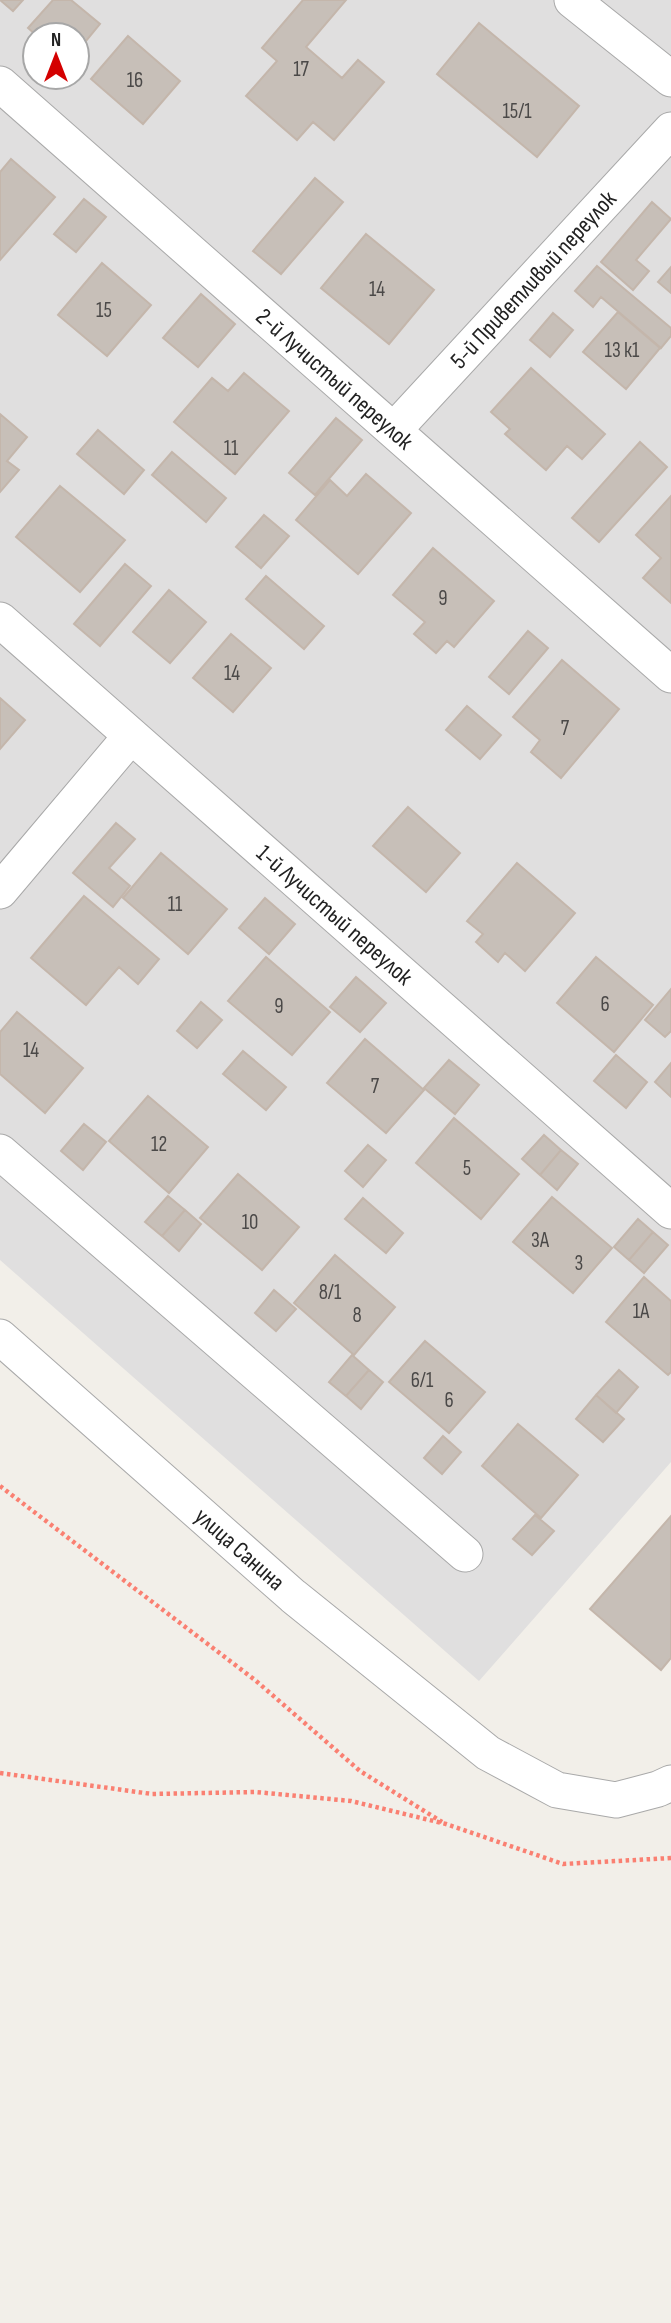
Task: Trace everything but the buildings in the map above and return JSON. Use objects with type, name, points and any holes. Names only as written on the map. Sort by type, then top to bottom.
[{"type":"street","points":[[572,0],[671,79]]},
{"type":"street","name":"2-й Лучистый переулок","points":[[0,84],[671,675]]},
{"type":"street","name":"5-й Приветливый переулок","points":[[394,430],[671,130]]},
{"type":"street","name":"1-й Лучистый переулок","points":[[0,620],[671,1211]]},
{"type":"street","points":[[0,891],[131,736]]},
{"type":"street","points":[[0,1152],[465,1554]]},
{"type":"street","name":"улица Санина","points":[[0,1337],[293,1596],[488,1753],[557,1790],[616,1800],[671,1783]]},
{"type":"path","points":[[0,1486],[255,1680],[360,1771],[446,1824]]},
{"type":"path","points":[[0,1773],[152,1794],[256,1792],[351,1801],[446,1824],[563,1864],[671,1858]]},
{"type":"shaded area","points":[[0,0],[671,0],[671,1462],[479,1681],[0,1260]]}]
